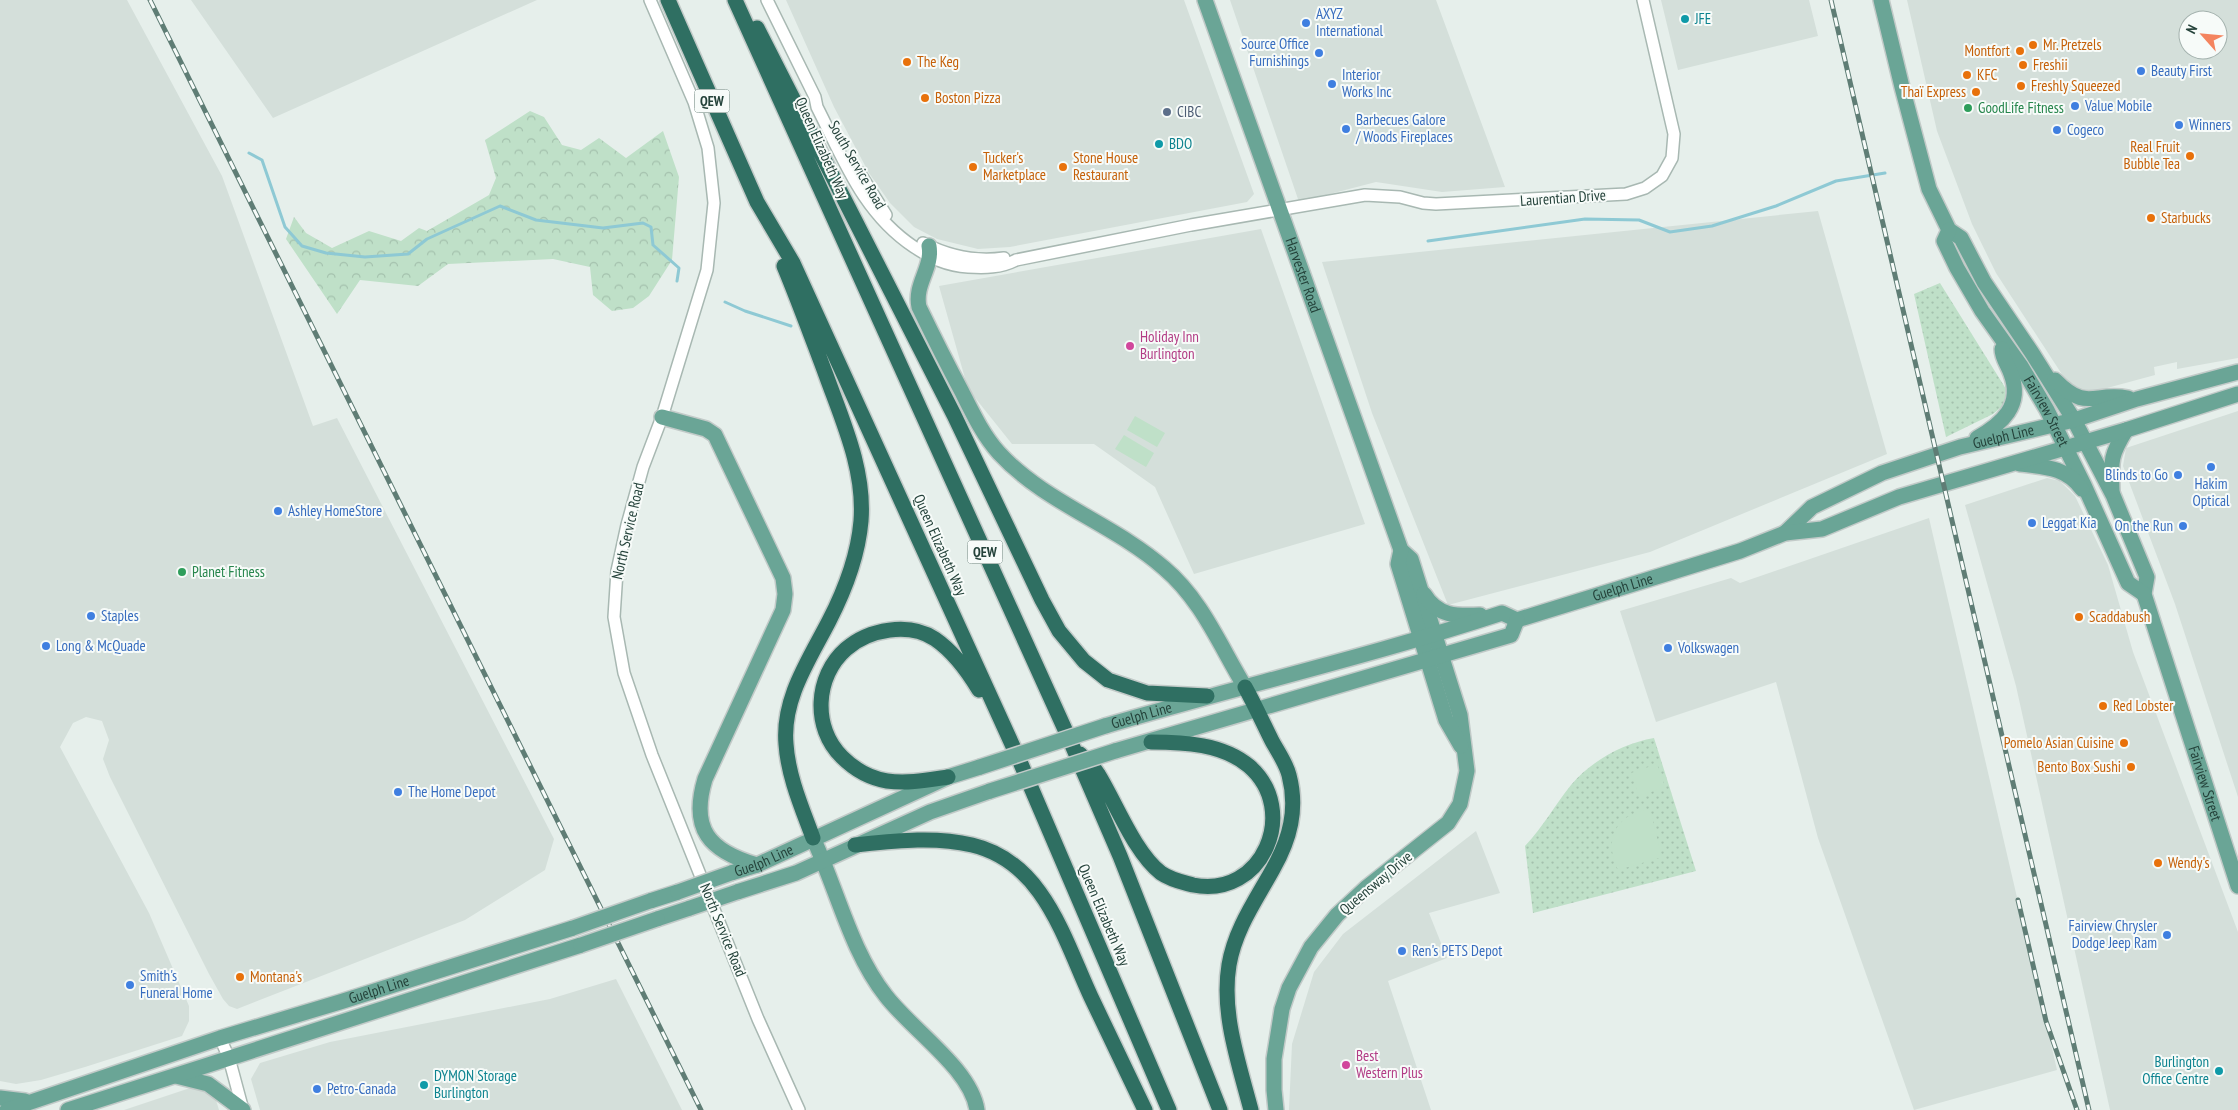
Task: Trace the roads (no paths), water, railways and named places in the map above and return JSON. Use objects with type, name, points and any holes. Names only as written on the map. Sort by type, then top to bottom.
[{"type":"highway","name":"Queen Elizabeth Way","points":[[668,0],[757,202],[793,263],[1021,764],[1169,1110]]},
{"type":"highway","name":"Queen Elizabeth Way","points":[[735,0],[1072,745],[1120,856],[1220,1110]]},
{"type":"highway","points":[[735,0],[760,32],[954,415],[1042,600],[1060,631],[1084,661],[1108,680],[1147,693],[1208,696]]},
{"type":"highway","points":[[757,202],[829,382],[854,452],[861,488],[859,534],[852,565],[829,620],[799,678],[786,723],[786,745],[791,771],[798,799],[813,838]]},
{"type":"highway","points":[[948,778],[914,782],[888,781],[871,777],[853,768],[835,750],[827,738],[821,722],[821,693],[832,664],[847,648],[870,635],[894,629],[912,630],[934,638],[957,657],[1021,764]]},
{"type":"highway","points":[[1244,687],[1289,774],[1294,808],[1289,835],[1274,868],[1253,902],[1236,941],[1229,964],[1227,984],[1232,1035],[1252,1110]]},
{"type":"highway","points":[[1072,745],[1097,772],[1137,843],[1161,873],[1177,881],[1200,886],[1222,886],[1237,881],[1251,870],[1263,854],[1272,836],[1273,814],[1267,788],[1250,767],[1232,755],[1200,745],[1152,742]]},
{"type":"highway","points":[[855,845],[908,840],[939,840],[973,845],[1004,859],[1027,877],[1042,894],[1062,928],[1090,995],[1145,1110]]},
{"type":"main road","name":"Harvester Road","points":[[1205,0],[1401,550],[1411,559],[1418,584],[1428,638]]},
{"type":"main road","name":"Fairview Street","points":[[1881,0],[1902,87],[1930,189],[1948,230],[1961,238],[1984,282],[2074,420],[2112,495],[2147,577],[2144,594],[2238,886]]},
{"type":"main road","name":"Fairview Street","points":[[1948,230],[1944,241],[1947,249],[1982,311],[2021,366],[2055,425],[2128,583],[2144,594]]},
{"type":"main road","points":[[930,251],[918,286],[920,307],[985,437],[1017,471],[1051,495],[1137,547],[1166,569],[1190,596],[1207,620],[1244,687]]},
{"type":"main road","points":[[1960,447],[1993,430],[2003,419],[2012,404],[2016,393],[2014,382],[2002,356],[2002,340]]},
{"type":"main road","name":"Guelph Line","points":[[1785,533],[1812,507],[1882,472],[1960,447],[2074,420],[2137,399],[2238,372]]},
{"type":"main road","points":[[2045,373],[2064,389],[2081,399],[2095,400],[2118,396],[2137,399]]},
{"type":"main road","name":"Guelph Line","points":[[68,1110],[581,945],[737,892],[824,861],[855,845],[930,812],[990,791],[1115,751],[1152,742],[1257,709],[1511,635],[1517,620],[1740,551],[1785,533],[1822,529],[1899,497],[2126,430],[2238,394]]},
{"type":"main road","points":[[662,417],[706,429],[715,435],[783,578],[785,594],[783,610],[705,779],[701,794],[703,831],[711,842],[723,852],[738,860],[757,865]]},
{"type":"main road","points":[[2112,495],[2111,460],[2115,448],[2126,430]]},
{"type":"main road","points":[[2014,463],[2056,468],[2069,475],[2090,498]]},
{"type":"main road","name":"Harvester Road","points":[[1401,550],[1398,564],[1428,638],[1434,658]]},
{"type":"main road","points":[[1418,584],[1428,601],[1436,609],[1446,614],[1457,616],[1502,613],[1517,620]]},
{"type":"main road","name":"Guelph Line","points":[[7,1110],[220,1038],[573,928],[732,874],[757,865],[948,778],[980,767],[1105,726],[1208,696],[1428,638],[1502,613]]},
{"type":"main road","name":"Queensway Drive","points":[[1276,1110],[1274,1059],[1282,1009],[1289,988],[1311,947],[1337,915],[1359,895],[1448,823],[1460,804],[1467,771],[1460,715],[1434,658]]},
{"type":"main road","points":[[813,838],[861,955],[884,994],[902,1016],[960,1074],[970,1088],[977,1110]]},
{"type":"main road","points":[[174,1075],[208,1084],[243,1110]]},
{"type":"main road","points":[[0,1098],[21,1101],[41,1098]]},
{"type":"street","name":"North Service Road","points":[[650,0],[694,102],[708,148],[714,203],[707,270],[662,417],[643,467],[617,571],[614,617],[624,673],[660,774],[758,1019],[799,1110]]},
{"type":"street","name":"South Service Road","points":[[767,0],[815,97],[817,107],[869,206],[897,235],[930,251],[948,264],[971,267],[1007,265],[1016,260],[1114,239],[1280,208]]},
{"type":"street","name":"Laurentian Drive","points":[[1280,208],[1366,195],[1400,197],[1423,203],[1479,203],[1626,194],[1645,188],[1662,176],[1672,158],[1674,134],[1643,0]]},
{"type":"street","points":[[220,1038],[229,1058],[243,1110]]},
{"type":"waterway","points":[[249,153],[262,160],[285,227],[302,246],[326,253],[365,257],[408,254],[427,239],[500,206],[536,220],[603,228],[643,223],[651,227],[653,245],[679,268],[677,281]]},
{"type":"waterway","points":[[1428,241],[1585,219],[1639,220],[1670,232],[1712,226],[1776,206],[1836,181],[1885,173]]},
{"type":"waterway","points":[[725,302],[745,311],[791,326]]},
{"type":"railway","points":[[150,0],[701,1110]]},
{"type":"railway","points":[[1831,0],[2089,1110]]},
{"type":"railway","points":[[2018,900],[2046,1021],[2077,1110]]},
{"type":"place","name":"JFE","points":[[1685,19]]},
{"type":"place","name":"AXYZ International","points":[[1306,23]]},
{"type":"place","name":"Mr. Pretzels","points":[[2033,45]]},
{"type":"place","name":"Montfort","points":[[2020,51]]},
{"type":"place","name":"Source Office Furnishings","points":[[1319,53]]},
{"type":"place","name":"The Keg","points":[[907,62]]},
{"type":"place","name":"Freshii","points":[[2023,65]]},
{"type":"place","name":"Beauty First","points":[[2141,71]]},
{"type":"place","name":"KFC","points":[[1967,75]]},
{"type":"place","name":"Interior Works Inc","points":[[1332,84]]},
{"type":"place","name":"Freshly Squeezed","points":[[2021,86]]},
{"type":"place","name":"Thaï Express","points":[[1976,92]]},
{"type":"place","name":"Boston Pizza","points":[[925,98]]},
{"type":"place","name":"Value Mobile","points":[[2075,106]]},
{"type":"place","name":"GoodLife Fitness","points":[[1968,108]]},
{"type":"place","name":"CIBC","points":[[1167,112]]},
{"type":"place","name":"Winners","points":[[2179,125]]},
{"type":"place","name":"Barbecues Galore / Woods Fireplaces","points":[[1346,129]]},
{"type":"place","name":"Cogeco","points":[[2057,130]]},
{"type":"place","name":"BDO","points":[[1159,144]]},
{"type":"place","name":"Real Fruit Bubble Tea","points":[[2190,156]]},
{"type":"place","name":"Tucker's Marketplace","points":[[973,167]]},
{"type":"place","name":"Stone House Restaurant","points":[[1063,167]]},
{"type":"place","name":"Starbucks","points":[[2151,218]]},
{"type":"place","name":"Holiday Inn Burlington","points":[[1130,346]]},
{"type":"place","name":"Hakim Optical","points":[[2211,467]]},
{"type":"place","name":"Blinds to Go","points":[[2178,475]]},
{"type":"place","name":"Ashley HomeStore","points":[[278,511]]},
{"type":"place","name":"Leggat Kia","points":[[2032,523]]},
{"type":"place","name":"On the Run","points":[[2183,526]]},
{"type":"place","name":"Planet Fitness","points":[[182,572]]},
{"type":"place","name":"Staples","points":[[91,616]]},
{"type":"place","name":"Scaddabush","points":[[2079,617]]},
{"type":"place","name":"Long & McQuade","points":[[46,646]]},
{"type":"place","name":"Volkswagen","points":[[1668,648]]},
{"type":"place","name":"Red Lobster","points":[[2103,706]]},
{"type":"place","name":"Pomelo Asian Cuisine","points":[[2124,743]]},
{"type":"place","name":"Bento Box Sushi","points":[[2131,767]]},
{"type":"place","name":"The Home Depot","points":[[398,792]]},
{"type":"place","name":"Wendy's","points":[[2158,863]]},
{"type":"place","name":"Fairview Chrysler Dodge Jeep Ram","points":[[2167,935]]},
{"type":"place","name":"Ren's PETS Depot","points":[[1402,951]]},
{"type":"place","name":"Montana's","points":[[240,977]]},
{"type":"place","name":"Smith's Funeral Home","points":[[130,985]]},
{"type":"place","name":"Best Western Plus","points":[[1346,1065]]},
{"type":"place","name":"Burlington Office Centre","points":[[2219,1071]]},
{"type":"place","name":"DYMON Storage Burlington","points":[[424,1085]]},
{"type":"place","name":"Petro-Canada","points":[[317,1089]]}]
